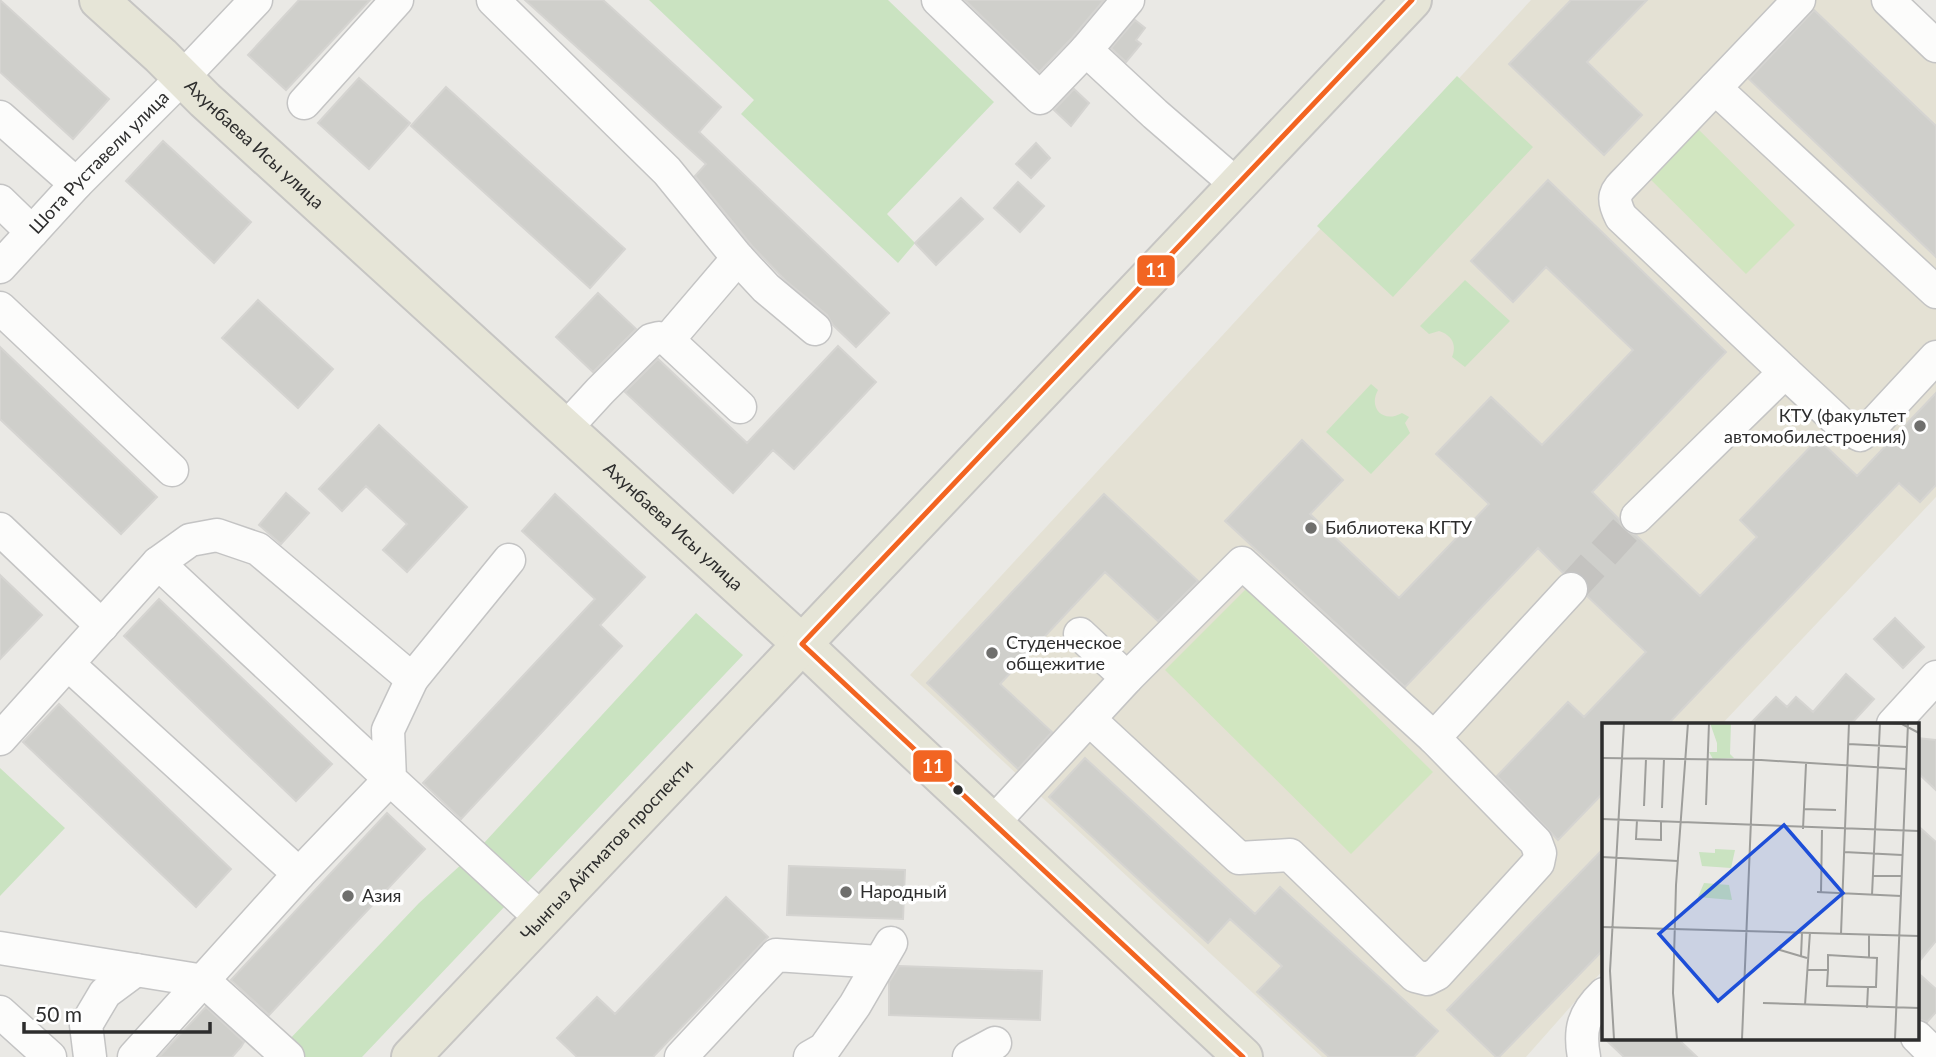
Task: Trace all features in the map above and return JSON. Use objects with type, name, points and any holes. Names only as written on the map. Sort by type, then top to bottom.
[{"type":"main road","name":"Ахунбаева Исы улица","points":[[99,0],[802,644],[1243,1057]]},
{"type":"main road","name":"Чынгыз Айтматов проспекти","points":[[411,1057],[1412,0]]},
{"type":"street","name":"Шота Руставели улица","points":[[0,267],[76,184],[256,0]]},
{"type":"street","points":[[304,103],[397,0]]},
{"type":"street","points":[[493,0],[667,172],[766,288],[814,329]]},
{"type":"street","points":[[938,0],[1040,98],[1086,50],[1128,0]]},
{"type":"street","points":[[1799,0],[1615,194],[1615,205],[1621,217],[1785,372],[1842,424],[1860,435],[1871,427],[1936,357]]},
{"type":"street","points":[[1888,0],[1936,46]]},
{"type":"street","points":[[1086,50],[1237,185]]},
{"type":"street","points":[[1715,88],[1936,292]]},
{"type":"street","points":[[0,117],[76,184]]},
{"type":"street","points":[[0,201],[32,232]]},
{"type":"street","points":[[668,340],[738,258]]},
{"type":"street","points":[[0,308],[172,470]]},
{"type":"street","points":[[566,428],[651,340],[659,338],[668,340],[740,407]]},
{"type":"street","points":[[1637,517],[1785,372]]},
{"type":"street","points":[[0,529],[102,626]]},
{"type":"street","points":[[0,739],[158,563],[190,540],[217,535],[258,549],[412,679]]},
{"type":"street","points":[[134,1057],[299,874],[390,779],[388,730],[412,679],[509,560]]},
{"type":"street","points":[[158,563],[541,919]]},
{"type":"street","points":[[992,824],[1089,719],[1127,678],[1242,563],[1434,738],[1536,842],[1540,853],[1538,863],[1437,974],[1427,979],[1415,975],[1290,855],[1239,858],[1089,719]]},
{"type":"street","points":[[1434,738],[1571,589]]},
{"type":"street","points":[[1080,634],[1127,678]]},
{"type":"street","points":[[68,664],[299,874]]},
{"type":"street","points":[[1895,723],[1936,677]]},
{"type":"street","points":[[0,948],[204,981],[288,1057]]},
{"type":"street","points":[[681,1057],[776,955],[885,952],[855,1005],[824,1049],[810,1057]]},
{"type":"street","points":[[90,1057],[86,1025],[105,993],[136,970]]},
{"type":"street","points":[[1584,1057],[1582,1027],[1596,1001],[1602,996]]},
{"type":"street","points":[[0,1012],[50,1057]]},
{"type":"shaded area","points":[[1531,0],[1879,0],[1936,54],[1936,497],[1723,723],[1602,723],[1602,971],[1526,1057],[1322,1057],[910,675]]},
{"type":"green space","points":[[649,0],[888,0],[994,102],[887,214],[915,243],[898,263],[741,114],[754,100]]},
{"type":"green space","points":[[1457,76],[1533,147],[1393,297],[1317,226]]},
{"type":"green space","points":[[1694,125],[1795,225],[1746,274],[1645,174]]},
{"type":"green space","points":[[1465,280],[1510,321],[1465,367],[1452,357],[1454,345],[1447,335],[1439,331],[1429,334],[1420,326]]},
{"type":"green space","points":[[1371,384],[1378,390],[1375,403],[1379,412],[1389,417],[1402,413],[1409,417],[1405,423],[1410,433],[1371,474],[1326,432]]},
{"type":"green space","points":[[1247,588],[1433,772],[1351,854],[1165,670]]},
{"type":"green space","points":[[696,613],[743,655],[528,882],[484,843]]},
{"type":"green space","points":[[0,768],[65,828],[0,896]]},
{"type":"green space","points":[[464,862],[508,903],[362,1057],[305,1057],[287,1042],[419,903]]},
{"type":"building","points":[[0,0],[109,99],[73,139],[0,72]]},
{"type":"building","points":[[299,0],[370,0],[286,90],[248,55]]},
{"type":"building","points":[[525,0],[603,0],[721,107],[699,132],[889,313],[856,347],[833,325],[827,315],[786,281],[752,246],[695,176],[706,164]]},
{"type":"building","points":[[965,0],[1104,0],[1039,72]]},
{"type":"building","points":[[1571,0],[1647,0],[1587,62],[1642,115],[1604,155],[1509,64]]},
{"type":"building","points":[[1814,10],[1936,126],[1936,257],[1749,79]]},
{"type":"building","points":[[1135,20],[1145,28],[1136,40],[1141,44],[1126,62],[1111,48]]},
{"type":"building","points":[[359,78],[410,123],[369,169],[318,123]]},
{"type":"building","points":[[446,87],[625,249],[590,288],[411,126]]},
{"type":"building","points":[[1074,89],[1089,103],[1071,126],[1054,110]]},
{"type":"building","points":[[163,141],[251,222],[214,263],[126,181]]},
{"type":"building","points":[[1036,143],[1050,158],[1031,178],[1016,164]]},
{"type":"building","points":[[1548,180],[1726,352],[1592,492],[1619,519],[1624,530],[1636,535],[1700,596],[1757,537],[1740,520],[1818,439],[1857,476],[1936,393],[1936,485],[1920,502],[1899,483],[1669,723],[1602,723],[1602,794],[1558,840],[1497,776],[1568,702],[1584,717],[1646,652],[1587,596],[1589,584],[1584,576],[1574,571],[1563,573],[1538,548],[1405,687],[1225,521],[1302,440],[1343,480],[1310,514],[1399,598],[1489,504],[1436,454],[1491,397],[1542,445],[1633,350],[1546,267],[1513,302],[1471,261]]},
{"type":"building","points":[[1018,182],[1044,206],[1020,232],[994,208]]},
{"type":"building","points":[[961,198],[983,219],[936,265],[915,243]]},
{"type":"building","points":[[598,293],[636,329],[593,372],[556,337]]},
{"type":"building","points":[[258,300],[333,369],[298,408],[222,338]]},
{"type":"building","points":[[838,346],[876,382],[794,469],[773,450],[733,493],[625,392],[658,359],[747,443]]},
{"type":"building","points":[[0,347],[157,497],[121,534],[0,419]]},
{"type":"building","points":[[379,425],[467,507],[407,572],[383,550],[407,524],[366,486],[342,511],[319,489]]},
{"type":"building","points":[[286,493],[309,513],[281,544],[259,525]]},
{"type":"building","points":[[555,494],[645,577],[600,625],[622,646],[461,819],[423,783],[595,599],[522,531]]},
{"type":"building","name":"Студенческое общежитие","points":[[1104,494],[1198,581],[1158,621],[1105,572],[1000,684],[1052,732],[1018,769],[927,683]]},
{"type":"building","points":[[0,575],[42,615],[0,659]]},
{"type":"building","points":[[159,599],[332,764],[296,801],[124,636]]},
{"type":"building","points":[[1895,618],[1924,647],[1903,668],[1874,639]]},
{"type":"building","points":[[1846,674],[1874,699],[1852,723],[1751,723],[1776,697],[1787,707],[1796,697],[1813,712]]},
{"type":"building","points":[[59,704],[231,869],[196,907],[23,742]]},
{"type":"building","points":[[1918,738],[1936,740],[1936,790],[1918,773]]},
{"type":"building","points":[[1085,758],[1255,914],[1280,887],[1438,1031],[1414,1057],[1329,1057],[1257,992],[1282,966],[1230,919],[1208,943],[1049,797]]},
{"type":"building","points":[[387,813],[425,849],[269,1015],[231,980]]},
{"type":"building","points":[[1918,826],[1936,842],[1936,941],[1918,963]]},
{"type":"building","points":[[1602,850],[1602,951],[1499,1057],[1447,1010]]},
{"type":"building","points":[[789,866],[905,870],[903,919],[787,915]]},
{"type":"building","points":[[726,897],[768,937],[653,1057],[577,1057],[557,1038],[597,997],[615,1014]]},
{"type":"building","points":[[899,966],[1042,971],[1040,1020],[889,1015],[889,982]]},
{"type":"building","points":[[1918,973],[1936,989],[1936,1012],[1927,1022],[1918,1019]]},
{"type":"building","points":[[206,1007],[244,1042],[232,1057],[159,1057]]},
{"type":"building","points":[[1606,1040],[1679,1040],[1697,1057],[1624,1057]]},
{"type":"tunnel","points":[[1571,589],[1637,517]]},
{"type":"transit line","name":"11","points":[[1243,1057],[802,644],[1412,0]]},
{"type":"place","name":"КТУ (факультет автомобилестроения)","points":[[1920,426]]},
{"type":"place","name":"Библиотека КГТУ","points":[[1311,528]]},
{"type":"place","name":"Студенческое общежитие","points":[[992,653]]},
{"type":"place","name":"Народный","points":[[846,892]]},
{"type":"place","name":"Азия","points":[[348,896]]}]
